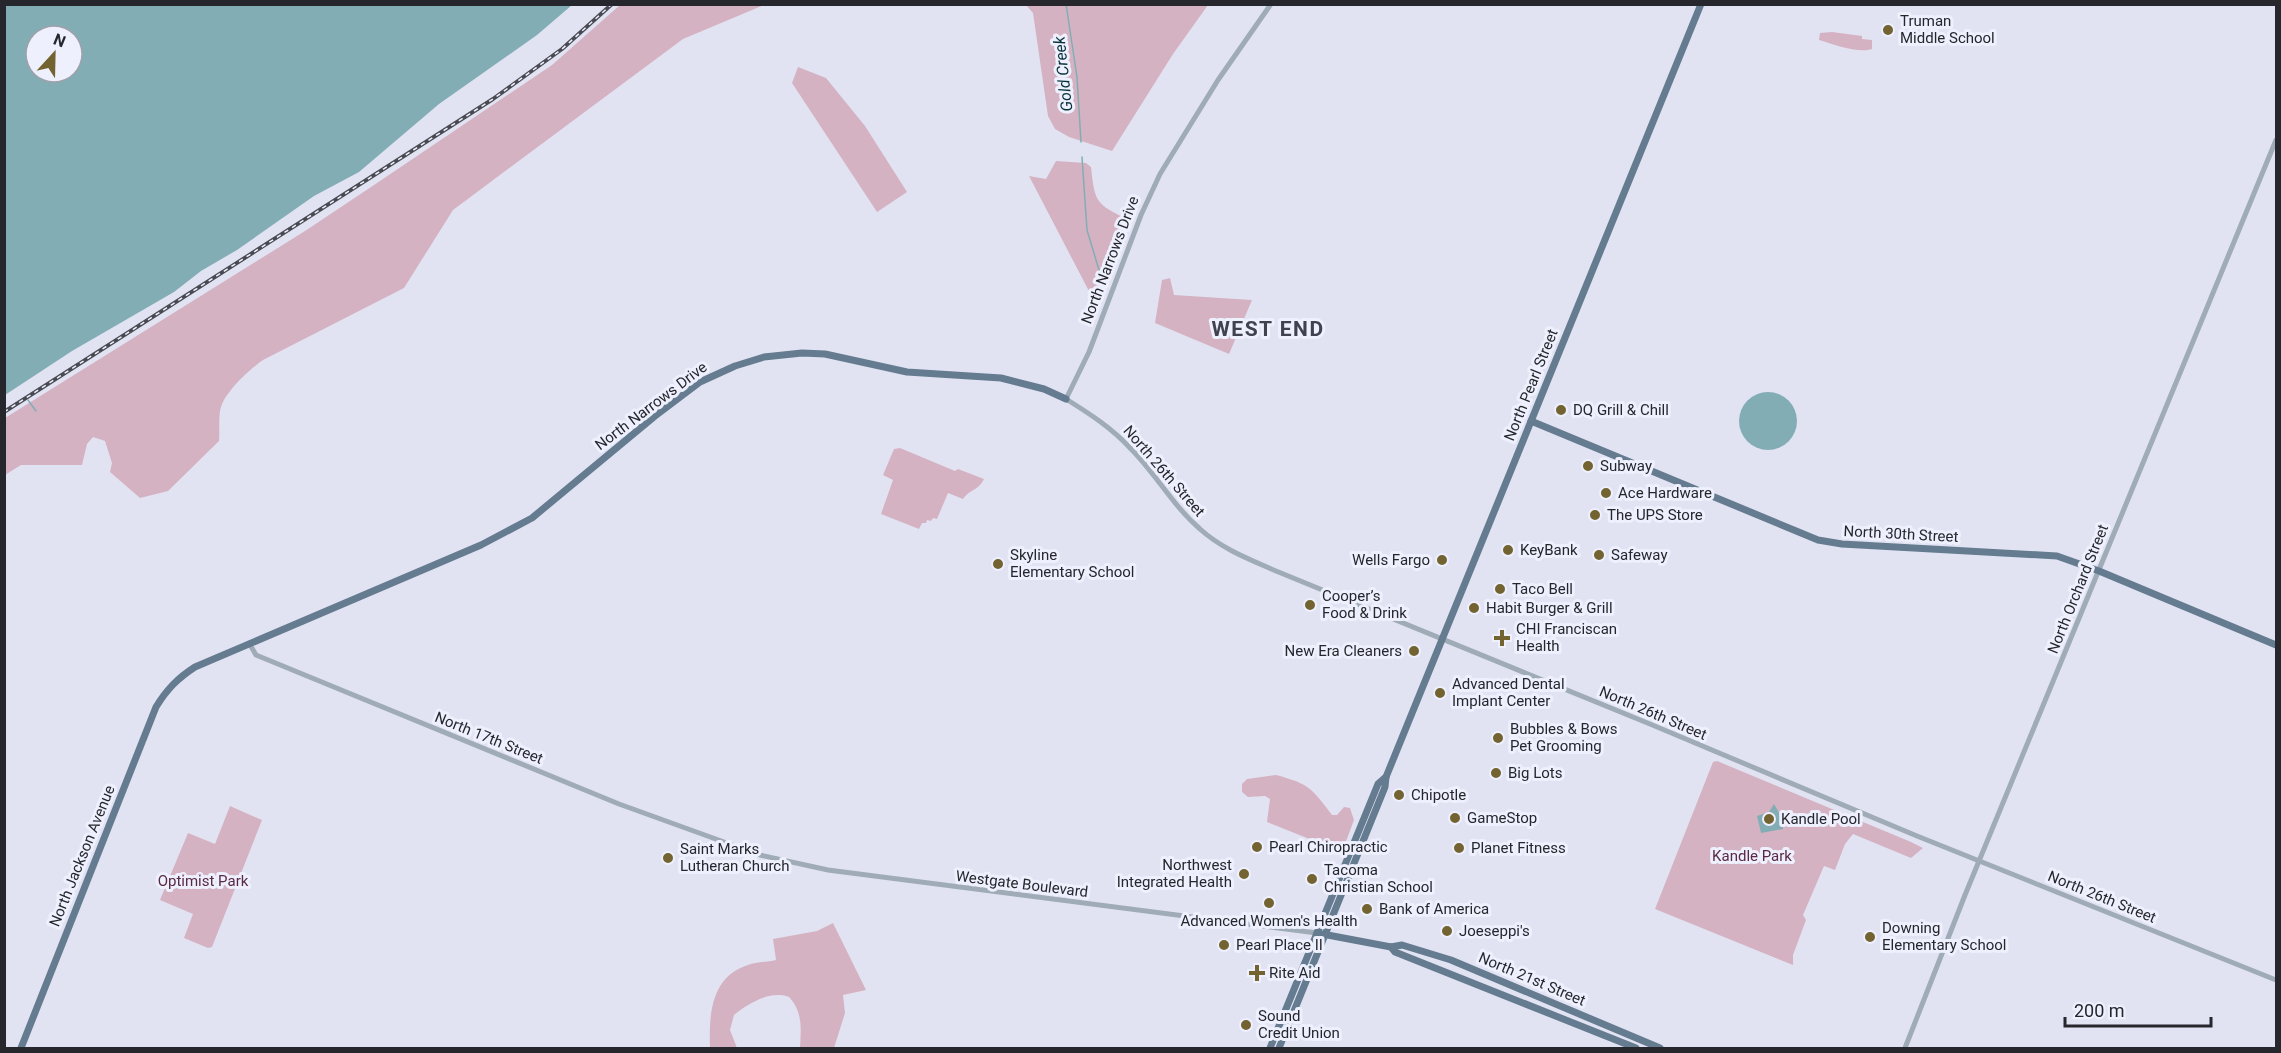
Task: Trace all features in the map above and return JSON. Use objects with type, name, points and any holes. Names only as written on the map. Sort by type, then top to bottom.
[{"type":"main road","name":"North Pearl Street","points":[[1279,1048],[1385,788],[1386,777],[1441,640],[1701,4]]},
{"type":"main road","name":"North Narrows Drive","points":[[177,679],[195,667],[481,545],[519,526],[532,518],[646,423],[700,382],[718,372],[749,361],[780,355],[825,354],[907,372],[1001,378],[1044,389],[1066,399]]},
{"type":"main road","name":"North 30th Street","points":[[1531,421],[1801,534],[1826,542],[2057,556],[2099,570],[2277,645]]},
{"type":"main road","name":"North Jackson Avenue","points":[[21,1048],[156,707],[177,679]]},
{"type":"main road","name":"North Pearl Street","points":[[1270,1048],[1378,784],[1386,777]]},
{"type":"main road","name":"North 21st Street","points":[[1317,933],[1390,947],[1402,945],[1459,963],[1660,1048]]},
{"type":"main road","name":"North 21st Street","points":[[1390,947],[1395,952],[1636,1048]]},
{"type":"street","name":"North Narrows Drive","points":[[1066,399],[1089,352],[1137,226],[1160,174],[1218,80],[1271,4]]},
{"type":"street","name":"North Orchard Street","points":[[1905,1048],[1979,861],[2277,140]]},
{"type":"street","name":"North 26th Street","points":[[1066,399],[1117,435],[1133,450],[1186,515],[1212,539],[1236,553],[1441,640],[1979,861],[2277,980]]},
{"type":"street","name":"North 17th Street","points":[[249,644],[256,654],[283,666],[619,804],[727,844]]},
{"type":"street","name":"Westgate Boulevard","points":[[727,844],[759,855],[828,870],[1317,933]]},
{"type":"green space","points":[[620,5],[764,5],[683,39],[453,210],[404,288],[258,364],[239,381],[224,401],[220,415],[219,441],[168,491],[140,498],[110,472],[112,463],[105,441],[93,437],[87,444],[82,465],[21,465],[5,475],[5,418],[305,231],[377,183],[552,65]]},
{"type":"green space","points":[[1026,5],[1208,5],[1173,54],[1112,151],[1069,137],[1055,129],[1048,116],[1033,13]]},
{"type":"green space","points":[[1832,32],[1862,36],[1862,39],[1872,40],[1872,49],[1853,49],[1819,40],[1820,33]]},
{"type":"green space","points":[[798,67],[826,78],[865,126],[907,192],[877,212],[792,83]]},
{"type":"green space","points":[[1056,161],[1086,163],[1091,167],[1094,188],[1099,201],[1109,210],[1128,220],[1100,292],[1091,295],[1029,176],[1046,179]]},
{"type":"green space","points":[[1170,278],[1174,295],[1252,300],[1229,354],[1155,323],[1162,280]]},
{"type":"green space","points":[[900,448],[955,471],[958,469],[984,479],[963,499],[948,493],[937,519],[927,520],[919,529],[881,514],[893,480],[883,475],[894,449]]},
{"type":"green space","name":"Kandle Park","points":[[1717,761],[1923,848],[1911,858],[1853,834],[1845,844],[1835,870],[1824,866],[1803,915],[1806,920],[1793,955],[1793,965],[1655,909],[1713,762]]},
{"type":"green space","points":[[1276,775],[1303,784],[1319,798],[1332,815],[1337,815],[1344,807],[1350,808],[1354,820],[1342,852],[1267,822],[1270,799],[1265,796],[1248,797],[1242,792],[1242,784],[1247,779]]},
{"type":"green space","name":"Optimist Park","points":[[230,806],[262,820],[212,947],[208,948],[184,938],[193,914],[160,900],[188,833],[215,844]]},
{"type":"green space","points":[[833,923],[866,990],[843,995],[845,1013],[834,1048],[800,1048],[800,1021],[797,1009],[789,997],[774,995],[753,1003],[734,1015],[730,1030],[737,1048],[710,1048],[710,1023],[714,999],[726,979],[735,971],[748,965],[776,960],[773,939],[817,931]]},
{"type":"shaded area","points":[[5,4],[572,5],[537,35],[439,104],[359,172],[314,196],[237,250],[201,271],[174,292],[72,351],[5,395]]},
{"type":"shaded area","points":[[1768,392],[1779,394],[1792,405],[1797,421],[1795,432],[1784,445],[1768,450],[1757,448],[1744,437],[1739,421],[1741,410],[1752,397]]},
{"type":"shaded area","name":"Kandle Pool","points":[[1774,804],[1781,816],[1783,829],[1761,833],[1757,816],[1769,812]]},
{"type":"waterway","name":"Gold Creek","points":[[1066,4],[1077,77],[1081,142]]},
{"type":"waterway","name":"Gold Creek","points":[[1082,157],[1087,230],[1099,270]]},
{"type":"waterway","points":[[28,400],[36,411]]},
{"type":"railway","points":[[4,412],[493,99],[562,49],[612,4]]},
{"type":"place","name":"Truman Middle School","points":[[1888,30]]},
{"type":"place","name":"DQ Grill & Chill","points":[[1561,410]]},
{"type":"place","name":"Subway","points":[[1588,466]]},
{"type":"place","name":"Ace Hardware","points":[[1606,493]]},
{"type":"place","name":"The UPS Store","points":[[1595,515]]},
{"type":"place","name":"KeyBank","points":[[1508,550]]},
{"type":"place","name":"Safeway","points":[[1599,555]]},
{"type":"place","name":"Wells Fargo","points":[[1442,560]]},
{"type":"place","name":"Skyline Elementary School","points":[[998,564]]},
{"type":"place","name":"Taco Bell","points":[[1500,589]]},
{"type":"place","name":"Cooper’s Food & Drink","points":[[1310,605]]},
{"type":"place","name":"Habit Burger & Grill","points":[[1474,608]]},
{"type":"place","name":"CHI Franciscan Health","points":[[1502,638]]},
{"type":"place","name":"New Era Cleaners","points":[[1414,651]]},
{"type":"place","name":"Advanced Dental Implant Center","points":[[1440,693]]},
{"type":"place","name":"Bubbles & Bows Pet Grooming","points":[[1498,738]]},
{"type":"place","name":"Big Lots","points":[[1496,773]]},
{"type":"place","name":"Chipotle","points":[[1399,795]]},
{"type":"place","name":"GameStop","points":[[1455,818]]},
{"type":"place","name":"Kandle Pool","points":[[1769,819]]},
{"type":"place","name":"Pearl Chiropractic","points":[[1257,847]]},
{"type":"place","name":"Planet Fitness","points":[[1459,848]]},
{"type":"place","name":"Saint Marks Lutheran Church","points":[[668,858]]},
{"type":"place","name":"Northwest Integrated Health","points":[[1244,874]]},
{"type":"place","name":"Tacoma Christian School","points":[[1312,879]]},
{"type":"place","name":"Advanced Women's Health","points":[[1269,903]]},
{"type":"place","name":"Bank of America","points":[[1367,909]]},
{"type":"place","name":"Joeseppi's","points":[[1447,931]]},
{"type":"place","name":"Downing Elementary School","points":[[1870,937]]},
{"type":"place","name":"Pearl Place II","points":[[1224,945]]},
{"type":"place","name":"Rite Aid","points":[[1257,973]]},
{"type":"place","name":"Sound Credit Union","points":[[1246,1025]]},
{"type":"district","name":"WEST END","points":[[1268,329]]}]
